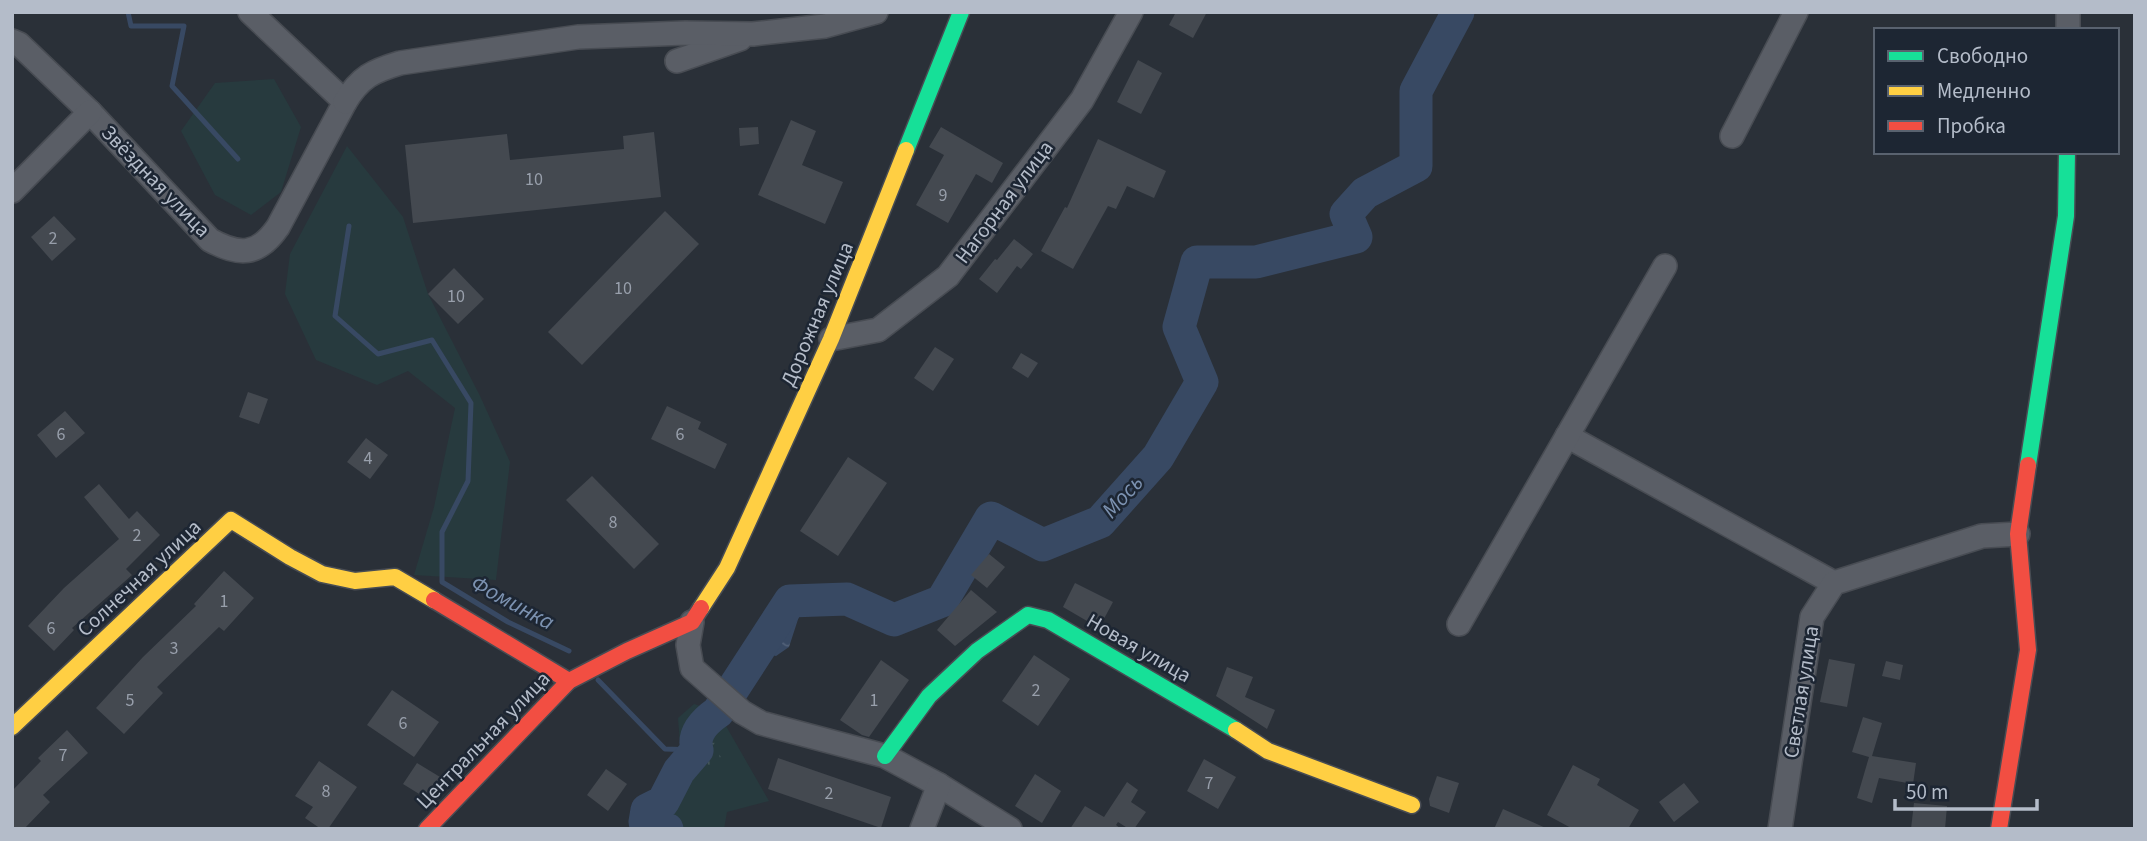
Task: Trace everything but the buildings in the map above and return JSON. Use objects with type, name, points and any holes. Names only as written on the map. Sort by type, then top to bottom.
[{"type":"street","points":[[250,12],[345,102]]},
{"type":"street","points":[[677,61],[753,34],[825,26],[876,12]]},
{"type":"street","name":"Дорожная улица","points":[[692,622],[727,568],[831,340],[961,12]]},
{"type":"street","name":"Нагорная улица","points":[[831,340],[878,330],[948,276],[1083,100],[1131,12]]},
{"type":"street","points":[[1732,135],[1796,12]]},
{"type":"street","name":"Звёздная улица","points":[[12,41],[19,44],[90,112],[210,240],[228,250],[243,251],[255,249],[270,239],[345,102],[355,86],[374,71],[400,63],[578,37],[685,33],[753,34]]},
{"type":"street","name":"Звёздная улица","points":[[12,191],[90,112]]},
{"type":"street","points":[[1999,829],[2028,650],[2018,534],[2066,216],[2067,154]]},
{"type":"street","points":[[1459,624],[1665,266]]},
{"type":"street","points":[[1567,436],[1833,583],[1982,536],[2018,534]]},
{"type":"street","name":"Солнечная улица","points":[[12,727],[231,520],[322,574],[355,581],[395,577],[569,681]]},
{"type":"street","name":"Светлая улица","points":[[1780,829],[1812,617],[1833,583]]},
{"type":"street","name":"Новая улица","points":[[885,756],[929,696],[977,651],[1028,615],[1048,620],[1222,721],[1268,751],[1412,805]]},
{"type":"street","points":[[692,622],[688,645],[692,668],[742,712],[761,723],[885,756],[939,785],[1010,829]]},
{"type":"street","name":"Центральная улица","points":[[427,829],[569,681],[692,622]]},
{"type":"street","points":[[922,829],[939,785]]},
{"type":"green space","points":[[274,79],[301,127],[281,192],[251,215],[215,195],[181,131],[215,83]]},
{"type":"green space","points":[[347,146],[403,217],[428,294],[510,462],[496,580],[414,575],[434,507],[455,408],[408,371],[377,385],[316,360],[285,294],[290,254]]},
{"type":"green space","points":[[694,704],[718,712],[769,801],[727,812],[724,829],[653,829],[682,772],[678,718]]},
{"type":"green space","points":[[697,726],[714,733],[717,738],[713,746],[721,757],[720,762],[713,765],[702,764],[691,750],[688,735]]},
{"type":"water","points":[[783,600],[786,609],[797,607],[801,610],[789,647],[776,656],[768,654],[769,647],[759,635],[768,611]]},
{"type":"waterway","name":"Фоминка","points":[[128,12],[131,26],[184,26],[172,86],[238,159]]},
{"type":"waterway","name":"Мось","points":[[667,829],[645,822],[647,810],[663,802],[679,771],[697,750],[696,738],[701,728],[718,712],[790,601],[847,599],[894,620],[942,601],[991,518],[1043,545],[1100,522],[1158,457],[1202,382],[1179,327],[1197,262],[1256,262],[1356,237],[1346,214],[1365,193],[1416,166],[1416,91],[1458,12]]},
{"type":"waterway","name":"Фоминка","points":[[349,226],[335,316],[378,354],[432,340],[471,403],[468,481],[442,532],[442,582],[508,622],[569,651]]},
{"type":"waterway","name":"Фоминка","points":[[598,680],[665,749],[697,750]]},
{"type":"traffic: fast","points":[[906,150],[961,12]]},
{"type":"traffic: fast","points":[[2028,465],[2066,216],[2067,154]]},
{"type":"traffic: fast","points":[[885,756],[929,696],[977,651],[1028,615],[1048,620],[1236,730]]},
{"type":"traffic: slow","points":[[701,608],[727,568],[831,339],[906,150]]},
{"type":"traffic: slow","points":[[12,727],[231,520],[322,574],[355,581],[395,577],[434,600]]},
{"type":"traffic: slow","points":[[1236,730],[1268,751],[1412,805]]},
{"type":"traffic: jam","points":[[1999,829],[2028,650],[2018,534],[2028,465]]},
{"type":"traffic: jam","points":[[434,600],[569,681]]},
{"type":"traffic: jam","points":[[427,829],[569,681],[692,622],[701,608]]}]
